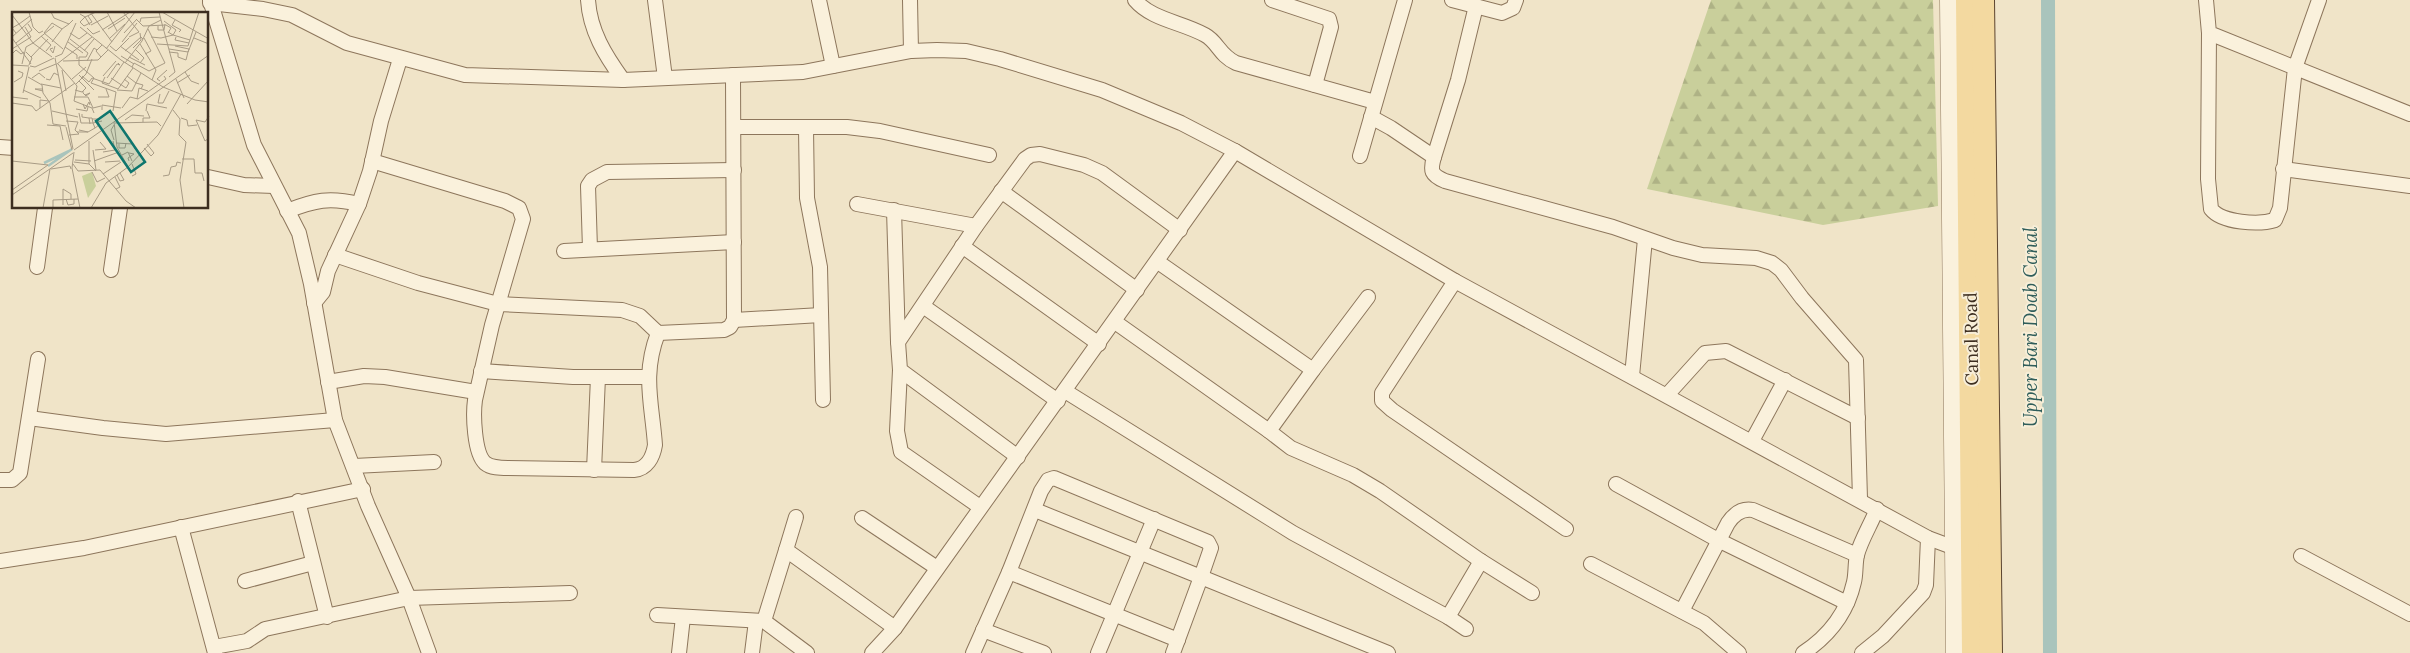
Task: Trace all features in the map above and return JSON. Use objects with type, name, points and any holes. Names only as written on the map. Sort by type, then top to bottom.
[{"type":"main road","points":[[1967,0],[1976,27]]},
{"type":"main road","points":[[1976,27],[1984,0]]},
{"type":"main road","name":"Canal Road","points":[[1973,653],[1976,27]]},
{"type":"main road","name":"Canal Road","points":[[1972,552],[1991,653]]},
{"type":"street","points":[[588,0],[589,14],[596,36],[606,57],[622,80]]},
{"type":"street","points":[[656,0],[666,78]]},
{"type":"street","points":[[819,0],[833,66]]},
{"type":"street","points":[[910,0],[911,51]]},
{"type":"street","points":[[1135,0],[1142,8],[1155,15],[1209,37],[1220,53],[1236,63],[1375,102]]},
{"type":"street","points":[[1272,0],[1329,19],[1331,27],[1315,85]]},
{"type":"street","points":[[1360,156],[1405,0]]},
{"type":"street","points":[[1452,0],[1502,13],[1508,12],[1516,0]]},
{"type":"street","points":[[1949,0],[1972,552],[1955,653]]},
{"type":"street","points":[[1957,0],[1976,27],[1991,0]]},
{"type":"street","points":[[2206,0],[2209,33],[2208,179],[2211,209],[2220,217],[2237,221],[2275,220],[2280,208],[2295,68],[2319,0]]},
{"type":"street","points":[[429,653],[409,598],[362,489],[335,420],[299,233],[254,145],[210,2],[292,15],[347,43],[400,59],[465,75],[622,80],[803,72],[911,51],[966,51],[1102,90],[1181,123],[1235,151],[1455,281],[1860,499],[1928,538],[1972,552]]},
{"type":"street","points":[[1476,6],[1458,80],[1434,157],[1431,171],[1433,174],[1445,181],[1613,227],[1645,239],[1702,255],[1756,258],[1772,263],[1781,270],[1830,332],[1855,356],[1858,365],[1860,499]]},
{"type":"street","points":[[2209,33],[2410,114]]},
{"type":"street","points":[[314,303],[323,292],[335,255],[359,204],[400,59]]},
{"type":"street","points":[[335,255],[418,283],[498,304],[622,310],[640,316],[658,333],[724,330],[730,327],[734,320],[733,75]]},
{"type":"street","points":[[1371,117],[1434,157]]},
{"type":"street","points":[[734,128],[847,127],[880,131],[989,155]]},
{"type":"street","points":[[806,128],[807,198],[820,267],[823,400]]},
{"type":"street","points":[[872,653],[895,628],[980,507],[1158,262],[1235,151]]},
{"type":"street","points":[[898,342],[976,226],[1025,159],[1030,155],[1040,154],[1084,165],[1102,173],[1180,230]]},
{"type":"street","points":[[372,161],[504,201],[519,208],[523,219],[498,304],[476,392],[474,412],[479,452],[489,466],[594,470],[640,469],[654,453],[654,424],[647,377],[651,352],[658,333]]},
{"type":"street","points":[[2284,169],[2410,186]]},
{"type":"street","points":[[590,250],[588,186],[599,174],[607,172],[734,170]]},
{"type":"street","points":[[209,177],[244,185],[274,186]]},
{"type":"street","points":[[1001,191],[1137,290]]},
{"type":"street","points":[[287,211],[322,199],[338,199],[359,204]]},
{"type":"street","points":[[857,204],[976,226]]},
{"type":"street","points":[[37,267],[45,209]]},
{"type":"street","points":[[111,270],[120,209]]},
{"type":"street","points":[[894,210],[900,370],[898,431],[901,452],[980,507]]},
{"type":"street","points":[[1632,376],[1645,239]]},
{"type":"street","points":[[564,251],[734,242]]},
{"type":"street","points":[[962,246],[1098,344]]},
{"type":"street","points":[[1158,262],[1312,370]]},
{"type":"street","points":[[1455,281],[1382,393],[1382,401],[1484,475],[1566,529]]},
{"type":"street","points":[[1269,431],[1312,370],[1368,297]]},
{"type":"street","points":[[923,306],[1061,396],[1293,533],[1448,617],[1466,629]]},
{"type":"street","points":[[734,320],[821,315]]},
{"type":"street","points":[[1115,322],[1291,448],[1353,475],[1380,491],[1481,561],[1532,593]]},
{"type":"street","points":[[1667,395],[1705,354],[1714,351],[1726,351],[1858,418]]},
{"type":"street","points":[[0,480],[12,480],[20,473],[38,359]]},
{"type":"street","points":[[900,370],[1018,457]]},
{"type":"street","points":[[481,371],[598,377],[647,377]]},
{"type":"street","points":[[328,382],[364,376],[384,377],[476,392]]},
{"type":"street","points":[[594,470],[598,377]]},
{"type":"street","points":[[1752,441],[1785,380]]},
{"type":"street","points":[[29,418],[166,434],[335,420]]},
{"type":"street","points":[[354,466],[434,462]]},
{"type":"street","points":[[973,653],[1045,485],[1054,478],[1208,542],[1211,548],[1176,646],[1114,614],[1009,572]]},
{"type":"street","points":[[1616,484],[1718,540],[1847,603]]},
{"type":"street","points":[[0,561],[84,548],[298,501],[362,489]]},
{"type":"street","points":[[298,501],[326,617]]},
{"type":"street","points":[[1682,611],[1730,519],[1748,509],[1858,555]]},
{"type":"street","points":[[1803,653],[1817,644],[1836,625],[1847,603],[1854,582],[1858,555],[1877,509]]},
{"type":"street","points":[[1035,510],[1388,653]]},
{"type":"street","points":[[752,653],[760,621],[796,517]]},
{"type":"street","points":[[862,518],[938,568]]},
{"type":"street","points":[[1098,653],[1154,518]]},
{"type":"street","points":[[181,527],[215,650],[247,641],[265,629],[409,598],[570,593]]},
{"type":"street","points":[[1862,653],[1882,636],[1923,593],[1926,585],[1928,538]]},
{"type":"street","points":[[786,550],[895,628]]},
{"type":"street","points":[[2301,556],[2410,614]]},
{"type":"street","points":[[1448,617],[1481,561]]},
{"type":"street","points":[[244,581],[313,563]]},
{"type":"street","points":[[1591,564],[1710,627],[1739,653]]},
{"type":"street","points":[[656,615],[760,621],[803,652]]},
{"type":"street","points":[[680,653],[683,617]]},
{"type":"street","points":[[983,630],[1044,653]]},
{"type":"green space","points":[[1711,0],[1933,0],[1938,206],[1823,225],[1647,189]]},
{"type":"waterway","name":"Upper Bari Doab Canal","points":[[2048,0],[2050,653]]}]
